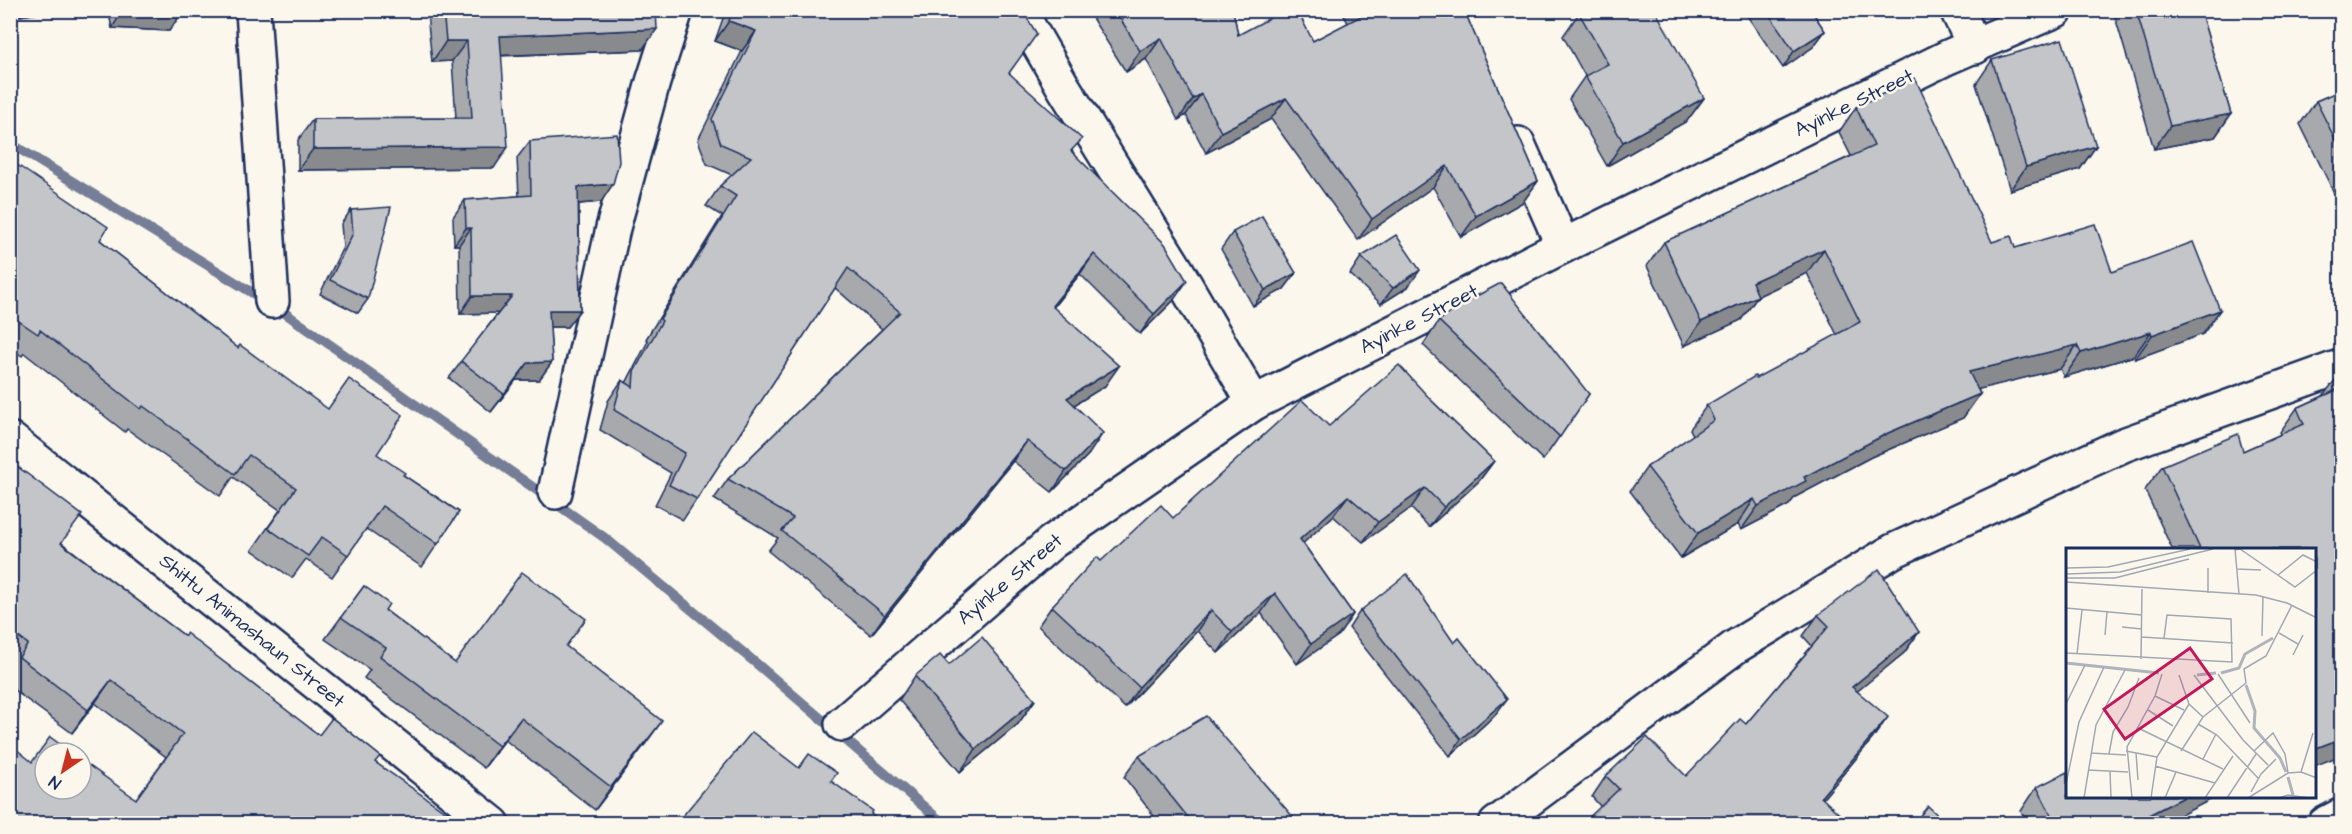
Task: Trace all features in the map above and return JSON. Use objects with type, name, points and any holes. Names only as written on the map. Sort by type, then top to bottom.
[{"type":"street","points":[[253,10],[272,301]]},
{"type":"street","points":[[555,492],[613,228],[653,82],[676,10]]},
{"type":"street","points":[[1019,10],[1064,88],[1179,274],[1254,403]]},
{"type":"street","points":[[1957,10],[1975,46]]},
{"type":"street","name":"Ayinke Street","points":[[842,724],[1052,542],[1254,403],[1563,246],[1948,57],[2056,10]]},
{"type":"street","points":[[1505,115],[1563,246]]},
{"type":"street","points":[[1496,824],[1735,647],[1893,551],[2123,445],[2342,366]]},
{"type":"street","name":"Shittu Animashaun Street","points":[[10,439],[493,824]]},
{"type":"street","points":[[2325,824],[2342,815]]},
{"type":"building","points":[[443,10],[656,10],[657,29],[500,36],[508,147],[313,149],[313,119],[472,118],[467,41],[446,41]]},
{"type":"building","points":[[733,10],[1022,10],[1037,34],[1009,73],[1082,139],[1071,151],[1165,244],[1187,281],[1154,314],[1094,254],[1052,306],[1119,366],[1067,398],[1103,433],[1066,471],[1027,441],[885,615],[782,531],[793,518],[728,479],[900,312],[848,268],[697,499],[669,485],[685,453],[614,410],[622,380],[633,387],[634,372],[662,321],[660,319],[736,196],[720,186],[751,157],[721,144],[712,119],[756,31],[729,21]]},
{"type":"building","points":[[1115,10],[1233,10],[1238,35],[1285,10],[1297,10],[1313,41],[1369,12],[1368,10],[1464,10],[1538,181],[1476,216],[1447,166],[1372,219],[1286,98],[1221,132],[1201,94],[1193,99],[1161,38],[1140,51]]},
{"type":"building","points":[[1584,10],[1655,10],[1704,98],[1623,142],[1585,76],[1608,64],[1579,13]]},
{"type":"building","points":[[1766,10],[1811,10],[1825,31],[1794,51]]},
{"type":"building","points":[[2136,10],[2200,10],[2231,114],[2170,126]]},
{"type":"building","points":[[2062,39],[2096,146],[2026,167],[1992,60]]},
{"type":"building","points":[[1915,78],[1992,242],[2011,236],[2015,248],[2095,224],[2112,272],[2193,242],[2220,310],[2152,335],[2151,332],[2081,353],[2077,345],[1969,372],[1980,394],[1888,433],[1804,477],[1806,481],[1758,506],[1754,499],[1698,533],[1647,467],[1714,420],[1707,405],[1755,376],[1756,378],[1860,322],[1824,249],[1752,282],[1758,296],[1701,322],[1664,242],[1874,146],[1856,107]]},
{"type":"building","points":[[2342,90],[2342,153],[2316,101]]},
{"type":"building","points":[[617,134],[619,162],[613,184],[578,187],[580,310],[549,310],[552,362],[528,363],[504,394],[461,361],[512,296],[472,296],[471,228],[466,228],[465,200],[531,195],[530,141]]},
{"type":"building","points":[[10,160],[108,227],[100,240],[238,348],[240,345],[328,409],[349,379],[403,415],[377,454],[405,473],[403,475],[459,512],[438,544],[382,506],[348,555],[322,537],[308,556],[268,528],[296,488],[249,455],[235,474],[143,406],[141,409],[40,330],[38,334],[10,315]]},
{"type":"building","points":[[391,207],[368,299],[330,280],[353,233],[351,210]]},
{"type":"building","points":[[1262,216],[1296,273],[1265,290],[1233,232]]},
{"type":"building","points":[[1396,235],[1420,270],[1393,288],[1361,257]]},
{"type":"building","points":[[1501,283],[1589,394],[1560,437],[1439,321],[1467,301]]},
{"type":"building","points":[[1399,365],[1433,402],[1494,461],[1444,507],[1425,488],[1378,522],[1348,496],[1300,539],[1353,614],[1311,644],[1275,593],[1232,632],[1211,610],[1139,687],[1052,606],[1097,557],[1101,561],[1161,505],[1173,518],[1302,400],[1329,426]]},
{"type":"building","points":[[2342,376],[2342,738],[2316,748],[2316,548],[2200,548],[2162,466],[2238,434],[2243,451],[2304,424],[2297,408],[2339,389],[2335,380]]},
{"type":"building","points":[[10,461],[82,515],[61,543],[185,636],[186,633],[319,735],[332,718],[380,756],[375,762],[463,824],[10,824],[10,744],[33,761],[33,801],[93,801],[93,769],[136,799],[183,734],[111,680],[88,710],[19,657],[28,644],[10,631]]},
{"type":"building","points":[[1879,569],[1919,632],[1852,687],[1888,717],[1821,797],[1848,824],[1582,824],[1619,789],[1606,776],[1647,737],[1686,776],[1740,719],[1746,724],[1829,626],[1818,615]]},
{"type":"building","points":[[522,572],[586,619],[566,646],[662,721],[611,787],[521,718],[499,746],[380,656],[386,648],[341,617],[364,586],[389,604],[385,610],[455,663]]},
{"type":"building","points":[[1407,574],[1454,643],[1459,638],[1507,699],[1461,739],[1360,611]]},
{"type":"building","points":[[982,637],[1035,700],[976,749],[915,676],[940,655],[949,665]]},
{"type":"building","points":[[1206,716],[1299,824],[1186,824],[1190,820],[1139,756]]},
{"type":"building","points":[[752,732],[799,768],[809,754],[837,773],[831,781],[873,811],[871,814],[883,824],[676,824]]},
{"type":"building","points":[[2066,772],[2066,798],[2182,798],[2131,824],[2056,824],[2037,787]]},
{"type":"building","points":[[1928,806],[1947,824],[1913,824]]},
{"type":"waterway","points":[[10,143],[282,311],[605,538],[944,824]]}]
